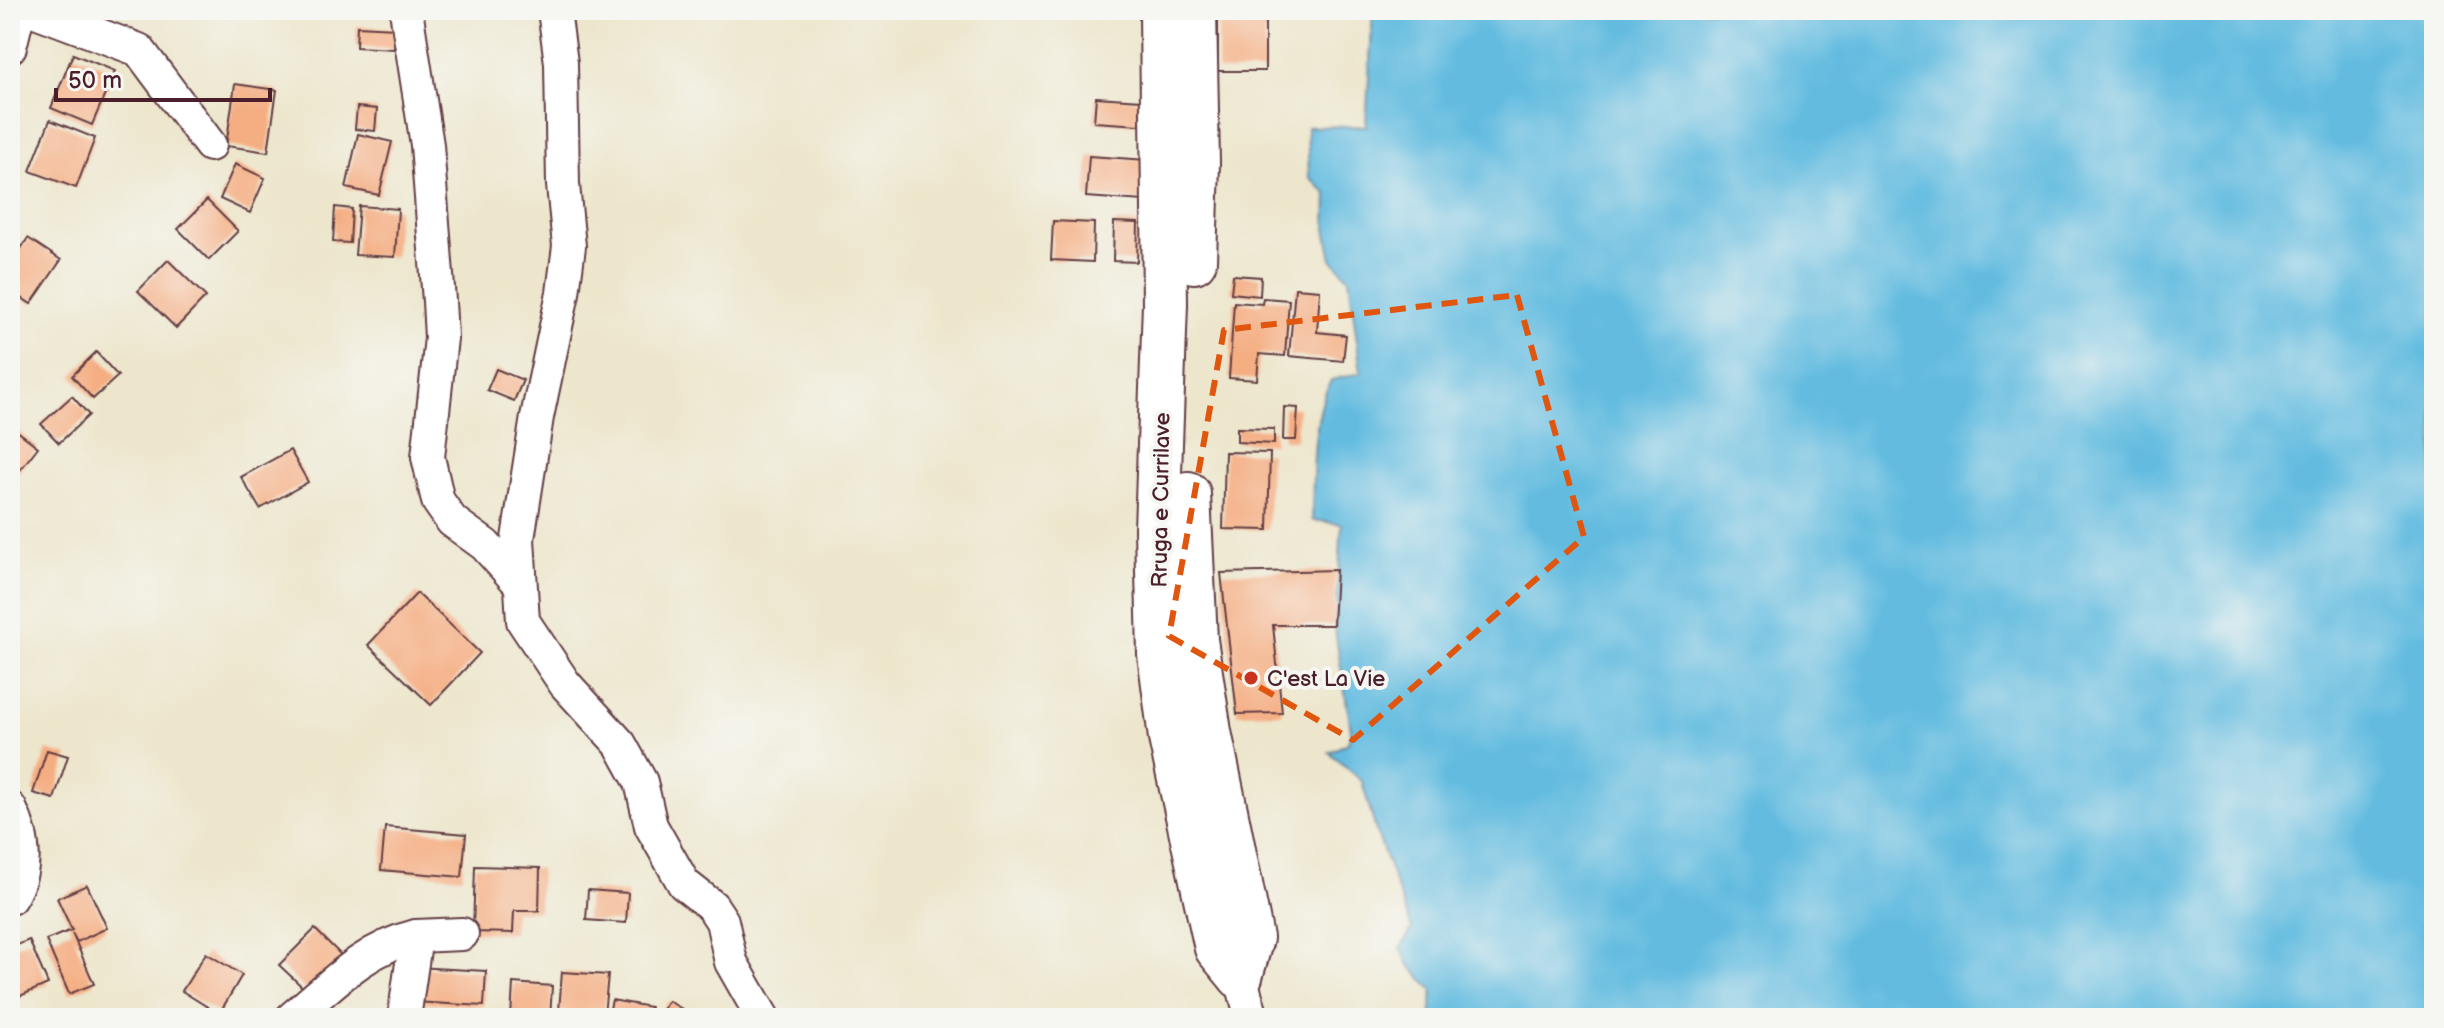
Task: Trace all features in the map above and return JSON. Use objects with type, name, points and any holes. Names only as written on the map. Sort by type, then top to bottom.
[{"type":"main road","name":"Rruga e Currilave","points":[[1162,10],[1165,304],[1157,529],[1160,654],[1171,738],[1217,948],[1240,976]]},
{"type":"main road","name":"Rruga e Currilave","points":[[1194,10],[1197,163],[1187,538],[1195,640],[1209,732],[1251,938],[1240,976]]},
{"type":"street","points":[[406,10],[427,145],[441,338],[428,457],[438,501],[452,521],[485,545],[520,584]]},
{"type":"street","points":[[554,10],[561,63],[562,155],[569,246],[518,539],[523,621],[565,684],[620,744],[641,782],[651,826],[684,884],[712,906],[722,921],[731,962],[763,1018]]},
{"type":"street","points":[[17,25],[139,50],[210,145]]},
{"type":"street","points":[[10,808],[23,833],[21,870],[10,898]]},
{"type":"street","points":[[292,1018],[351,967],[387,943],[416,936],[462,934]]},
{"type":"street","points":[[404,1018],[416,936]]},
{"type":"street","name":"Rruga e Currilave","points":[[1240,976],[1252,1018]]},
{"type":"highlighted area","points":[[1517,295],[1584,537],[1353,740],[1169,636],[1224,330]]},
{"type":"water","points":[[1373,10],[2434,10],[2434,1018],[1431,1018],[1433,990],[1409,965],[1401,948],[1412,929],[1376,831],[1362,781],[1329,752],[1348,743],[1351,730],[1335,630],[1342,524],[1312,520],[1314,449],[1324,396],[1331,380],[1361,373],[1349,278],[1332,259],[1326,229],[1327,194],[1309,177],[1307,127],[1366,126]]},
{"type":"building","points":[[1218,10],[1265,10],[1265,71],[1218,71]]},
{"type":"building","points":[[357,26],[395,28],[394,49],[356,47]]},
{"type":"building","points":[[73,54],[115,71],[92,125],[51,108]]},
{"type":"building","points":[[235,84],[277,90],[268,152],[226,146]]},
{"type":"building","points":[[1096,97],[1141,100],[1140,125],[1094,122]]},
{"type":"building","points":[[357,107],[377,109],[375,131],[355,129]]},
{"type":"building","points":[[50,120],[95,138],[76,188],[30,171]]},
{"type":"building","points":[[358,134],[392,142],[379,195],[346,188]]},
{"type":"building","points":[[1089,156],[1147,160],[1144,201],[1086,197]]},
{"type":"building","points":[[235,164],[265,178],[250,213],[220,199]]},
{"type":"building","points":[[207,200],[238,231],[209,260],[178,229]]},
{"type":"building","points":[[359,206],[398,209],[395,257],[355,255]]},
{"type":"building","points":[[335,207],[352,209],[350,243],[333,242]]},
{"type":"building","points":[[1053,221],[1094,223],[1093,262],[1051,260]]},
{"type":"building","points":[[1114,222],[1138,223],[1137,262],[1113,261]]},
{"type":"building","points":[[28,238],[61,260],[31,304],[10,290],[10,265]]},
{"type":"building","points":[[168,260],[206,297],[176,328],[138,291]]},
{"type":"building","points":[[1233,275],[1261,277],[1260,296],[1231,293]]},
{"type":"building","points":[[1295,288],[1320,290],[1317,332],[1346,335],[1343,361],[1289,356]]},
{"type":"building","points":[[1263,298],[1289,300],[1285,356],[1259,354],[1257,380],[1229,378],[1234,302],[1262,304]]},
{"type":"building","points":[[96,352],[118,376],[93,399],[72,376]]},
{"type":"building","points":[[496,369],[523,380],[514,401],[487,390]]},
{"type":"building","points":[[72,396],[89,415],[59,443],[41,424]]},
{"type":"building","points":[[1284,407],[1298,408],[1296,440],[1283,440]]},
{"type":"building","points":[[12,427],[38,447],[10,483],[10,429]]},
{"type":"building","points":[[1237,428],[1274,429],[1274,444],[1237,442]]},
{"type":"building","points":[[290,450],[308,482],[260,509],[241,477]]},
{"type":"building","points":[[1225,452],[1270,453],[1268,530],[1223,529]]},
{"type":"building","points":[[1336,570],[1333,625],[1273,625],[1282,713],[1237,714],[1221,573]]},
{"type":"building","points":[[417,593],[480,653],[431,705],[368,645]]},
{"type":"building","points":[[47,750],[68,756],[54,799],[33,793]]},
{"type":"building","points":[[385,827],[466,834],[462,877],[381,870]]},
{"type":"building","points":[[475,866],[540,868],[539,911],[514,911],[513,933],[473,932]]},
{"type":"building","points":[[87,885],[107,928],[77,942],[72,933],[94,984],[69,994],[46,940],[72,930],[57,898]]},
{"type":"building","points":[[588,890],[628,893],[626,923],[586,920]]},
{"type":"building","points":[[315,929],[347,961],[312,996],[279,965]]},
{"type":"building","points":[[29,940],[48,984],[13,999],[10,948]]},
{"type":"building","points":[[206,953],[242,975],[219,1014],[182,991]]},
{"type":"building","points":[[415,967],[486,971],[484,1006],[414,1002]]},
{"type":"building","points":[[562,972],[608,975],[604,1015],[559,1011]]},
{"type":"building","points":[[513,983],[552,986],[550,1018],[511,1018]]},
{"type":"building","points":[[612,1000],[650,1007],[649,1018],[608,1018]]},
{"type":"building","points":[[668,1001],[698,1018],[658,1018]]},
{"type":"place","name":"C'est La Vie","points":[[1251,678]]}]
